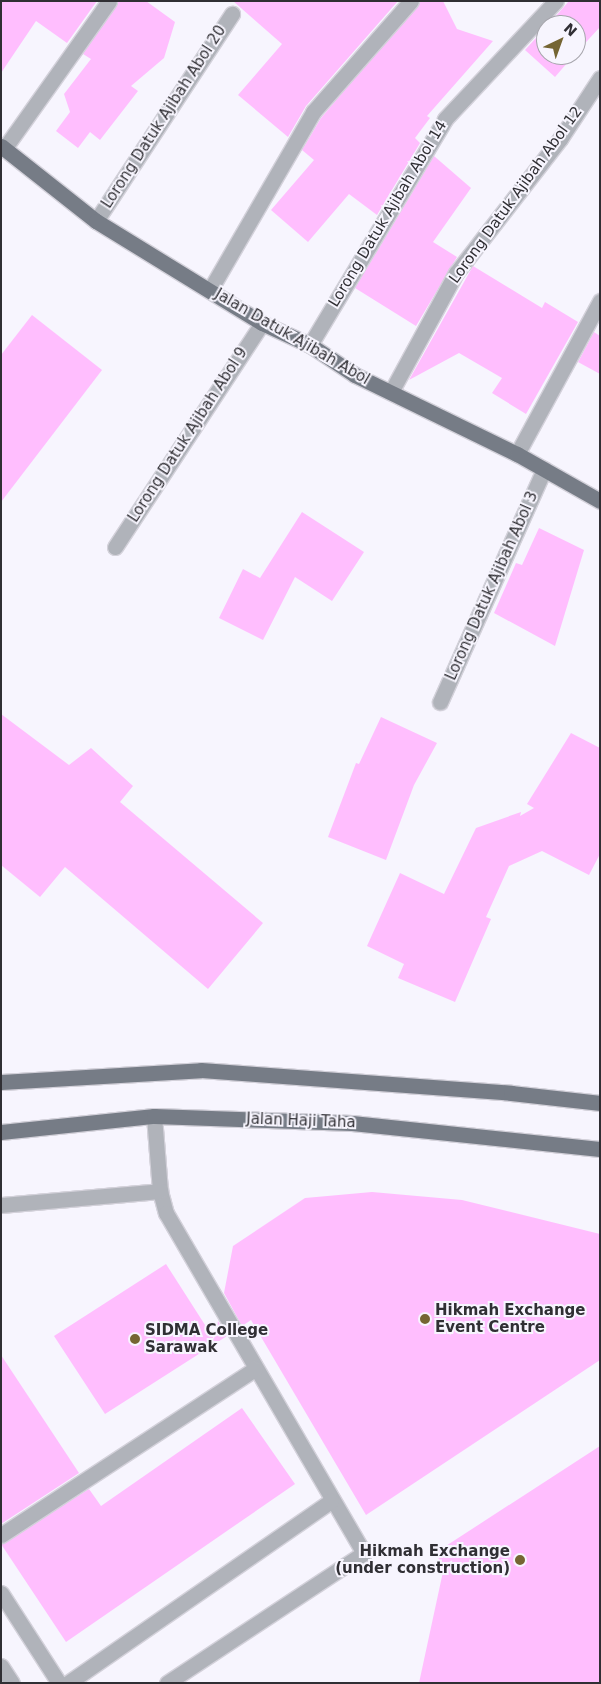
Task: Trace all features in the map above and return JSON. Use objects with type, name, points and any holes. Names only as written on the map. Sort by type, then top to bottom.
[{"type":"main road","name":"Jalan Datuk Ajibah Abol","points":[[3,148],[96,221],[262,323],[310,345],[356,375],[517,454],[600,501]]},
{"type":"main road","points":[[1,1082],[201,1070],[511,1093],[600,1103]]},
{"type":"main road","name":"Jalan Haji Taha","points":[[1,1132],[154,1116],[352,1123],[600,1149]]},
{"type":"street","points":[[3,148],[109,1]]},
{"type":"street","points":[[210,290],[313,112],[411,1]]},
{"type":"street","name":"Lorong Datuk Ajibah Abol 14","points":[[310,345],[445,119],[556,1]]},
{"type":"street","name":"Lorong Datuk Ajibah Abol 20","points":[[96,221],[232,14]]},
{"type":"street","name":"Lorong Datuk Ajibah Abol 12","points":[[391,392],[456,273],[560,139],[600,78]]},
{"type":"street","points":[[517,454],[600,301]]},
{"type":"street","name":"Lorong Datuk Ajibah Abol 9","points":[[115,547],[262,323]]},
{"type":"street","name":"Lorong Datuk Ajibah Abol 3","points":[[440,702],[544,469]]},
{"type":"street","points":[[154,1116],[160,1191],[166,1213],[331,1501],[364,1553],[167,1683]]},
{"type":"street","points":[[1,1205],[160,1191]]},
{"type":"street","points":[[1,1535],[255,1369]]},
{"type":"street","points":[[68,1683],[331,1501]]},
{"type":"street","points":[[1,1593],[59,1683]]},
{"type":"street","points":[[1,1666],[12,1683]]},
{"type":"building","points":[[1,1],[97,1],[67,43],[36,21],[1,73]]},
{"type":"building","points":[[118,1],[146,1],[175,22],[164,58],[131,86],[138,91],[100,140],[90,132],[78,148],[56,131],[70,112],[64,94],[91,59],[83,54]]},
{"type":"building","points":[[233,1],[398,1],[306,106],[288,137],[238,95],[282,44]]},
{"type":"building","points":[[420,1],[443,1],[457,29],[493,41],[427,116],[430,118],[415,138],[420,143],[377,215],[349,194],[308,242],[271,210],[314,160],[302,150],[321,118]]},
{"type":"building","points":[[569,1],[600,1],[600,27],[586,42],[586,15],[557,15]]},
{"type":"building","points":[[536,38],[536,60],[525,50]]},
{"type":"building","points":[[542,65],[565,65],[555,77]]},
{"type":"building","points":[[434,156],[471,188],[433,242],[457,257],[416,326],[355,288]]},
{"type":"building","points":[[473,266],[542,308],[545,302],[578,322],[526,414],[492,393],[502,378],[459,353],[409,380]]},
{"type":"building","points":[[32,315],[102,370],[1,502],[1,355]]},
{"type":"building","points":[[594,332],[600,336],[600,374],[578,362]]},
{"type":"building","points":[[302,512],[364,552],[332,601],[295,577],[263,640],[219,618],[243,569],[260,578]]},
{"type":"building","points":[[539,528],[584,550],[555,646],[494,613],[516,563],[522,565]]},
{"type":"building","points":[[1,714],[69,765],[91,748],[133,786],[120,802],[263,923],[208,989],[65,867],[40,897],[1,865]]},
{"type":"building","points":[[381,717],[437,743],[414,785],[386,860],[328,837],[356,763],[359,764]]},
{"type":"building","points":[[571,733],[600,748],[600,854],[589,875],[542,851],[509,866],[486,917],[491,919],[455,1002],[398,978],[404,964],[367,946],[400,873],[444,894],[476,828],[521,812],[520,816],[534,808],[527,804]]},
{"type":"building","name":"Hikmah Exchange Event Centre","points":[[372,1192],[462,1200],[600,1234],[600,1360],[366,1515],[251,1320],[242,1326],[224,1293],[233,1246],[305,1198]]},
{"type":"building","name":"SIDMA College Sarawak","points":[[166,1264],[214,1339],[218,1321],[227,1336],[105,1414],[54,1336]]},
{"type":"building","points":[[1,1355],[79,1473],[1,1524]]},
{"type":"building","points":[[242,1408],[295,1484],[66,1642],[1,1544],[89,1489],[101,1506]]},
{"type":"building","name":"Hikmah Exchange (under construction)","points":[[600,1446],[600,1683],[419,1683],[444,1567],[435,1553]]},
{"type":"place","name":"Hikmah Exchange Event Centre","points":[[425,1319]]},
{"type":"place","name":"SIDMA College Sarawak","points":[[135,1339]]},
{"type":"place","name":"Hikmah Exchange (under construction)","points":[[520,1560]]}]
